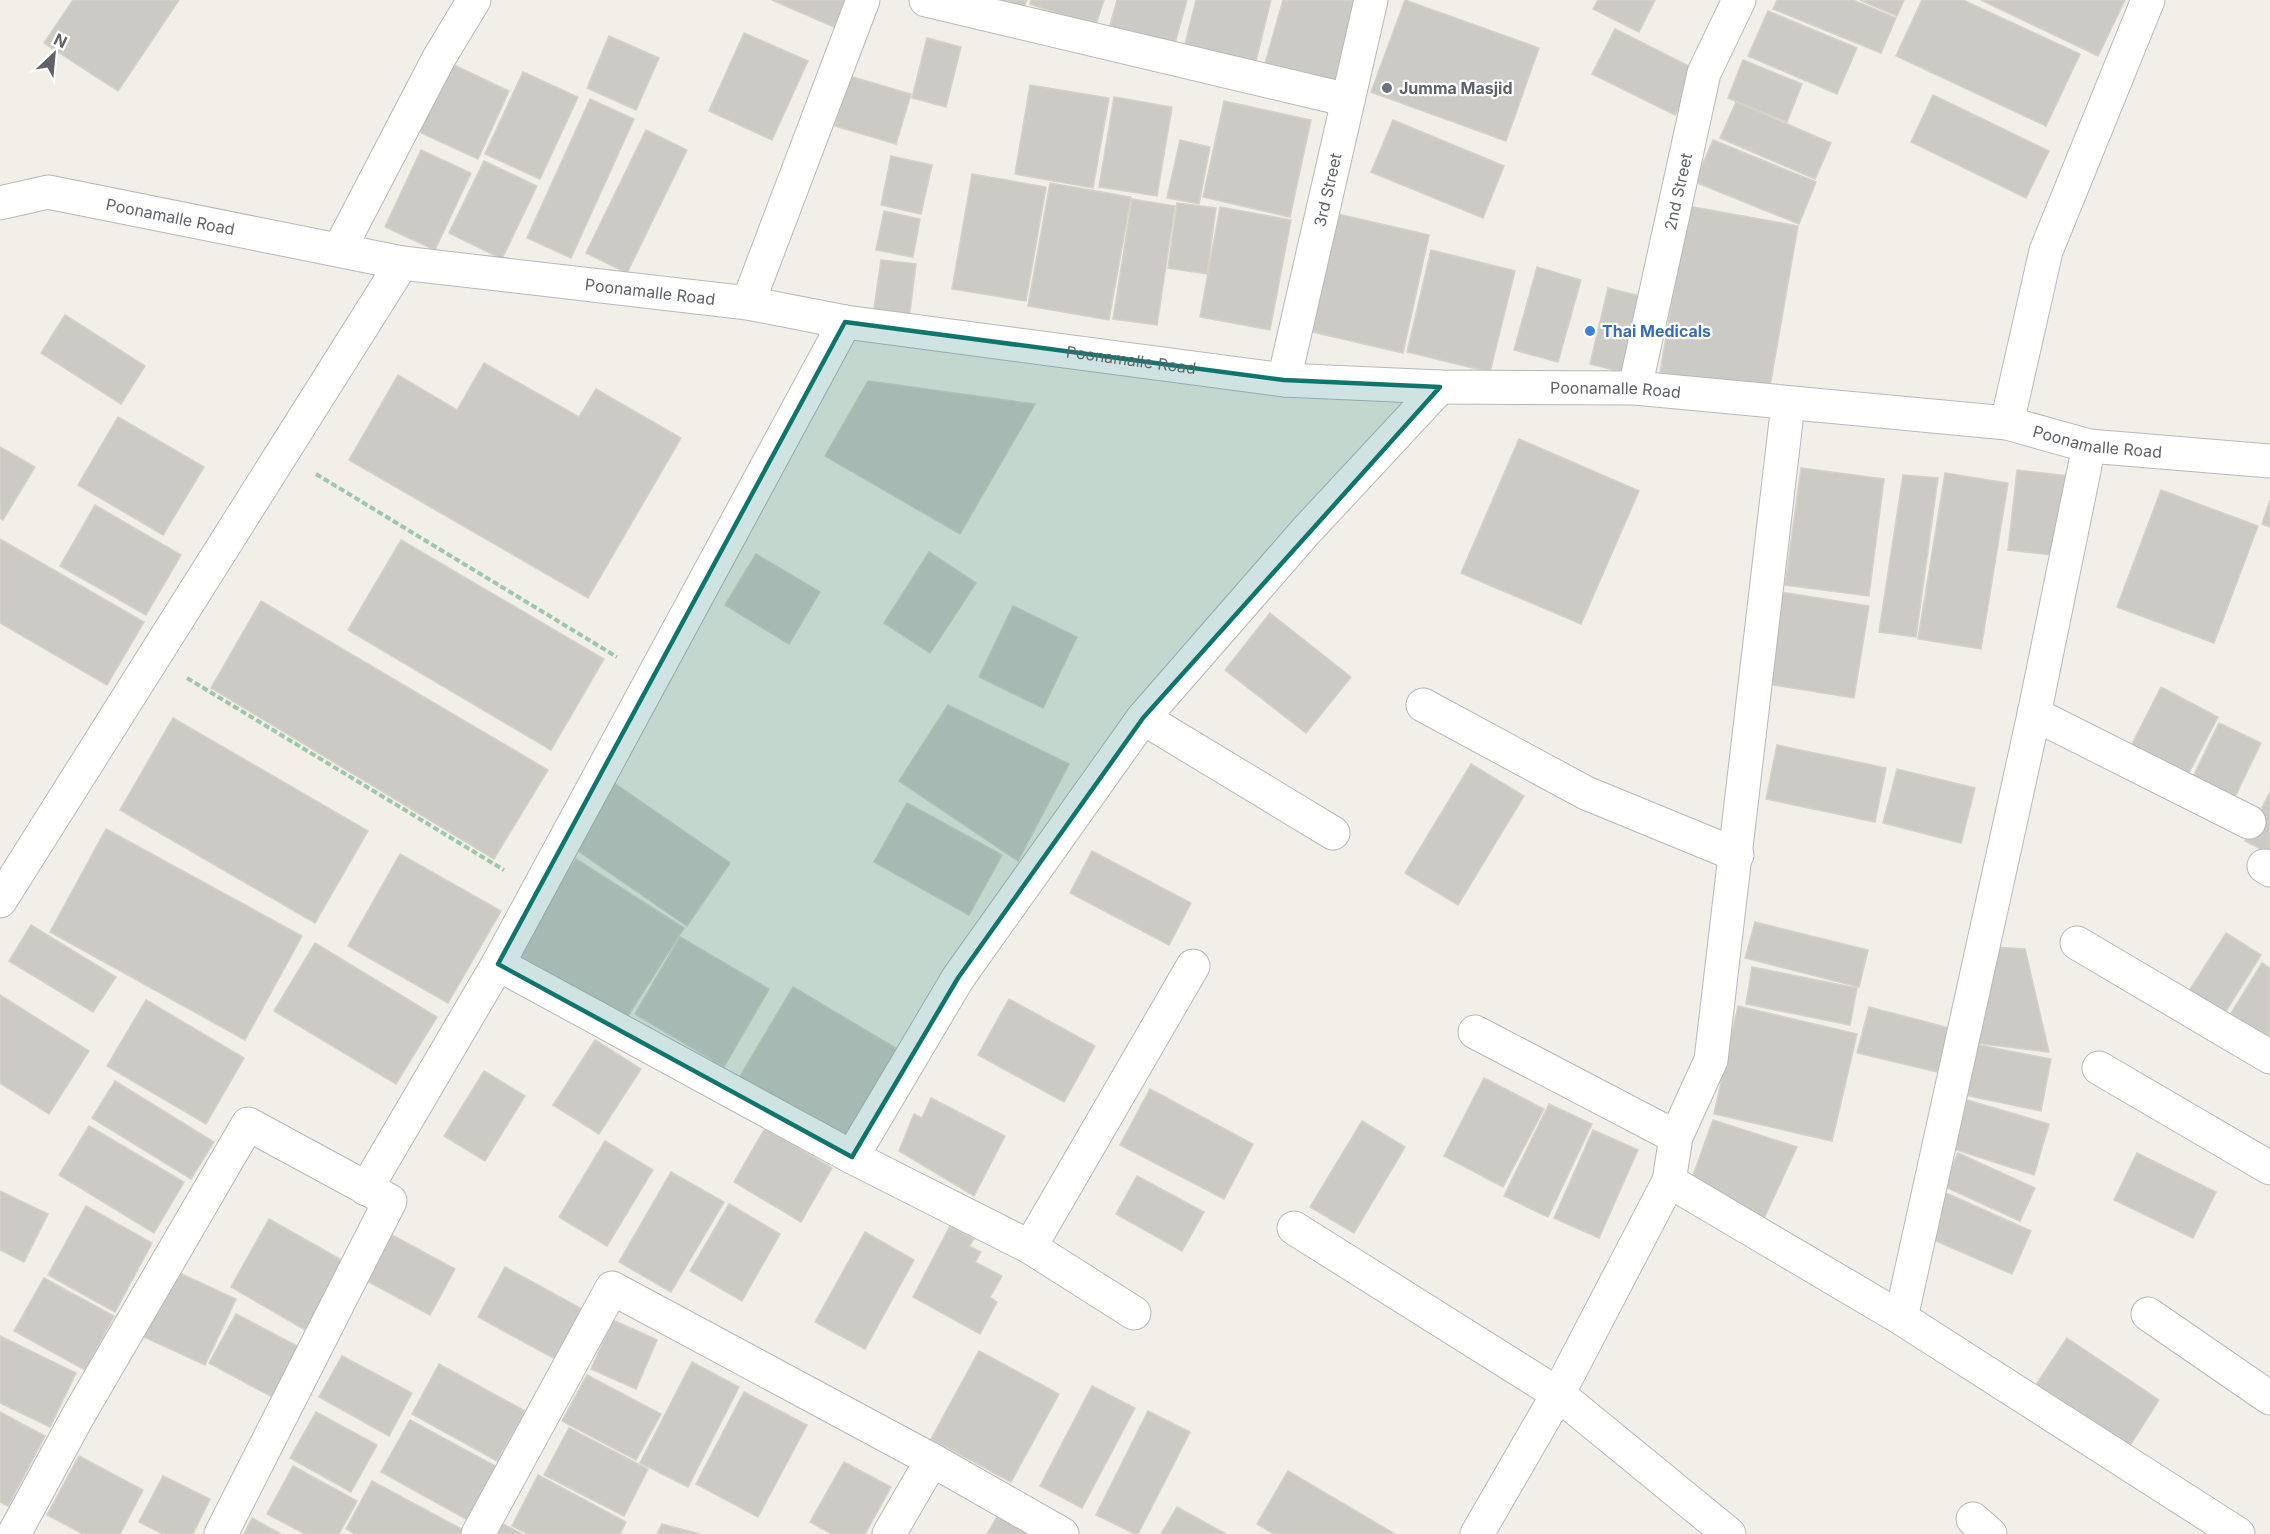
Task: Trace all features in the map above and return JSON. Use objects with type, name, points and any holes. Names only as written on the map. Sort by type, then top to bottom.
[{"type":"street","points":[[339,250],[433,69],[474,0]]},
{"type":"street","points":[[748,303],[863,0]]},
{"type":"street","points":[[926,0],[1348,100]]},
{"type":"street","name":"3rd Street","points":[[1284,380],[1371,0]]},
{"type":"street","name":"2nd Street","points":[[1635,388],[1704,73],[1738,0]]},
{"type":"street","points":[[2007,423],[2046,251],[2148,0]]},
{"type":"street","name":"Poonamalle Road","points":[[0,202],[48,192],[402,263],[748,303],[845,322],[1284,380],[1440,387],[1635,388],[2007,423],[2089,446],[2270,461]]},
{"type":"street","points":[[0,901],[402,263]]},
{"type":"street","points":[[366,1189],[498,964],[845,322]]},
{"type":"street","points":[[852,1158],[958,978],[1143,718],[1306,531],[1440,387]]},
{"type":"street","points":[[1478,1534],[1558,1394],[1669,1181],[1676,1137],[1711,1060],[1737,855],[1788,404]]},
{"type":"street","points":[[1901,1318],[2035,710],[2089,446]]},
{"type":"street","points":[[1423,705],[1586,793],[1737,855]]},
{"type":"street","points":[[2035,710],[2034,714],[2249,822]]},
{"type":"street","points":[[1143,718],[1333,832]]},
{"type":"street","points":[[2077,943],[2270,1057]]},
{"type":"street","points":[[498,964],[852,1158],[1030,1247],[1134,1313]]},
{"type":"street","points":[[1030,1247],[1193,966]]},
{"type":"street","points":[[1475,1032],[1676,1137]]},
{"type":"street","points":[[2099,1068],[2270,1168]]},
{"type":"street","points":[[14,1534],[78,1416],[248,1124],[390,1201],[221,1534]]},
{"type":"street","points":[[1669,1181],[1901,1318],[2238,1534]]},
{"type":"street","points":[[1294,1228],[1558,1394],[1729,1534]]},
{"type":"street","points":[[478,1534],[612,1288],[932,1460],[1062,1534]]},
{"type":"street","points":[[2148,1314],[2270,1398]]},
{"type":"street","points":[[889,1534],[932,1460]]},
{"type":"path","points":[[282,454],[652,679]]},
{"type":"path","points":[[153,657],[538,891]]},
{"type":"highlighted area","points":[[845,322],[1284,380],[1440,387],[1143,718],[958,978],[852,1157],[498,964]]},
{"type":"building","points":[[73,0],[179,0],[118,91],[44,43]]},
{"type":"building","points":[[772,0],[847,0],[834,27]]},
{"type":"building","points":[[997,0],[1027,0],[1022,10]]},
{"type":"building","points":[[1031,0],[1104,0],[1095,27],[1030,4]]},
{"type":"building","points":[[1117,0],[1187,0],[1174,47],[1109,29]]},
{"type":"building","points":[[1196,0],[1271,0],[1256,61],[1185,44]]},
{"type":"building","points":[[1283,0],[1364,0],[1338,89],[1264,67]]},
{"type":"building","points":[[1405,0],[1539,48],[1506,141],[1371,92]]},
{"type":"building","points":[[1598,0],[1655,0],[1639,32],[1593,9]]},
{"type":"building","points":[[1777,0],[1853,0],[1896,18],[1881,53],[1773,9]]},
{"type":"building","points":[[1860,0],[1904,0],[1897,16]]},
{"type":"building","points":[[1922,0],[1963,0],[2080,54],[2046,126],[1896,56]]},
{"type":"building","points":[[1981,0],[2125,0],[2098,56]]},
{"type":"building","points":[[1768,11],[1857,48],[1837,94],[1748,56]]},
{"type":"building","points":[[1615,29],[1697,70],[1675,115],[1592,74]]},
{"type":"building","points":[[744,33],[808,61],[772,140],[709,111]]},
{"type":"building","points":[[609,36],[659,58],[636,110],[587,88]]},
{"type":"building","points":[[927,38],[961,47],[946,107],[912,98]]},
{"type":"building","points":[[1743,60],[1802,84],[1787,122],[1728,98]]},
{"type":"building","points":[[450,63],[509,91],[478,159],[419,132]]},
{"type":"building","points":[[523,72],[578,97],[540,179],[485,154]]},
{"type":"building","points":[[849,76],[911,94],[896,144],[835,126]]},
{"type":"building","points":[[1030,85],[1109,98],[1093,188],[1015,174]]},
{"type":"building","points":[[1933,95],[2049,151],[2026,198],[1911,142]]},
{"type":"building","points":[[1114,97],[1172,107],[1157,196],[1099,187]]},
{"type":"building","points":[[590,99],[634,119],[571,258],[527,238]]},
{"type":"building","points":[[1224,101],[1311,120],[1290,217],[1203,197]]},
{"type":"building","points":[[1736,102],[1831,143],[1815,179],[1720,138]]},
{"type":"building","points":[[1393,120],[1504,166],[1483,218],[1371,172]]},
{"type":"building","points":[[646,130],[687,150],[627,273],[586,253]]},
{"type":"building","points":[[1180,140],[1210,147],[1199,204],[1167,198]]},
{"type":"building","points":[[1713,140],[1816,182],[1799,224],[1695,182]]},
{"type":"building","points":[[421,150],[471,173],[435,250],[385,227]]},
{"type":"building","points":[[891,156],[932,165],[921,214],[881,205]]},
{"type":"building","points":[[484,161],[537,186],[502,259],[449,233]]},
{"type":"building","points":[[972,174],[1046,187],[1026,301],[952,289]]},
{"type":"building","points":[[1050,183],[1131,197],[1109,320],[1028,306]]},
{"type":"building","points":[[1132,199],[1175,206],[1157,325],[1113,319]]},
{"type":"building","points":[[1177,203],[1216,208],[1207,274],[1168,268]]},
{"type":"building","points":[[1688,206],[1798,226],[1769,392],[1660,373]]},
{"type":"building","points":[[1220,207],[1291,220],[1270,330],[1200,317]]},
{"type":"building","points":[[884,211],[920,219],[913,257],[876,250]]},
{"type":"building","points":[[1338,214],[1429,235],[1403,353],[1312,332]]},
{"type":"building","points":[[1431,250],[1515,271],[1490,372],[1407,352]]},
{"type":"building","points":[[881,260],[916,264],[909,320],[873,315]]},
{"type":"building","points":[[1537,267],[1581,280],[1558,362],[1514,350]]},
{"type":"building","points":[[1608,288],[1641,296],[1623,372],[1590,364]]},
{"type":"building","points":[[65,315],[145,366],[121,404],[41,353]]},
{"type":"building","points":[[484,363],[579,417],[596,389],[681,438],[588,598],[349,460],[398,375],[457,410]]},
{"type":"building","points":[[868,381],[1035,404],[960,534],[825,456]]},
{"type":"building","points":[[118,417],[204,467],[163,535],[78,485]]},
{"type":"building","points":[[1519,439],[1639,491],[1581,624],[1461,573]]},
{"type":"building","points":[[0,447],[35,467],[3,520],[0,518]]},
{"type":"building","points":[[1801,468],[1884,479],[1869,596],[1785,585]]},
{"type":"building","points":[[2017,470],[2070,476],[2061,556],[2008,550]]},
{"type":"building","points":[[1945,473],[2008,483],[1981,649],[1918,639]]},
{"type":"building","points":[[1903,475],[1938,478],[1916,637],[1879,632]]},
{"type":"building","points":[[2161,490],[2258,526],[2214,643],[2117,607]]},
{"type":"building","points":[[2270,500],[2270,527],[2262,524]]},
{"type":"building","points":[[95,505],[181,555],[146,615],[60,566]]},
{"type":"building","points":[[0,539],[144,622],[107,685],[0,623]]},
{"type":"building","points":[[401,540],[604,659],[551,750],[348,630]]},
{"type":"building","points":[[929,552],[976,583],[930,653],[884,623]]},
{"type":"building","points":[[756,554],[820,592],[789,644],[725,605]]},
{"type":"building","points":[[1775,591],[1869,606],[1854,698],[1761,683]]},
{"type":"building","points":[[261,601],[548,770],[494,859],[211,688]]},
{"type":"building","points":[[1013,606],[1077,637],[1043,708],[979,677]]},
{"type":"building","points":[[1270,613],[1351,677],[1306,733],[1225,670]]},
{"type":"building","points":[[2161,687],[2218,717],[2186,778],[2129,750]]},
{"type":"building","points":[[948,705],[1069,764],[1018,861],[899,781]]},
{"type":"building","points":[[173,718],[368,831],[315,923],[120,810]]},
{"type":"building","points":[[2219,723],[2261,743],[2232,803],[2190,783]]},
{"type":"building","points":[[1777,745],[1886,768],[1875,822],[1766,799]]},
{"type":"building","points":[[1471,764],[1524,796],[1458,905],[1405,873]]},
{"type":"building","points":[[1897,769],[1975,788],[1961,843],[1883,823]]},
{"type":"building","points":[[614,783],[730,863],[687,926],[571,846]]},
{"type":"building","points":[[2270,792],[2270,854],[2245,841]]},
{"type":"building","points":[[907,803],[1002,855],[969,915],[874,862]]},
{"type":"building","points":[[106,829],[302,936],[245,1040],[50,932]]},
{"type":"building","points":[[1092,851],[1191,903],[1169,945],[1070,893]]},
{"type":"building","points":[[400,854],[501,911],[448,1003],[348,946]]},
{"type":"building","points":[[576,859],[684,928],[624,1022],[515,952]]},
{"type":"building","points":[[1755,922],[1868,950],[1859,987],[1745,958]]},
{"type":"building","points":[[31,925],[116,977],[93,1012],[9,961]]},
{"type":"building","points":[[2226,933],[2261,955],[2225,1013],[2189,991]]},
{"type":"building","points":[[680,937],[769,989],[724,1067],[635,1014]]},
{"type":"building","points":[[315,943],[437,1017],[396,1084],[274,1011]]},
{"type":"building","points":[[1993,947],[2025,949],[2049,1052],[1976,1043]]},
{"type":"building","points":[[2262,963],[2270,968],[2270,1044],[2228,1018]]},
{"type":"building","points":[[1752,967],[1857,988],[1850,1025],[1746,1004]]},
{"type":"building","points":[[793,987],[899,1050],[842,1146],[736,1083]]},
{"type":"building","points":[[0,995],[89,1051],[49,1114],[0,1083]]},
{"type":"building","points":[[1009,999],[1095,1046],[1064,1102],[978,1055]]},
{"type":"building","points":[[146,1000],[244,1058],[206,1124],[107,1066]]},
{"type":"building","points":[[1738,1006],[1857,1034],[1832,1141],[1714,1114]]},
{"type":"building","points":[[1869,1007],[1949,1028],[1938,1072],[1857,1053]]},
{"type":"building","points":[[595,1040],[641,1069],[599,1134],[553,1105]]},
{"type":"building","points":[[1974,1044],[2051,1059],[2041,1111],[1964,1095]]},
{"type":"building","points":[[484,1071],[525,1096],[485,1161],[444,1136]]},
{"type":"building","points":[[1484,1078],[1544,1109],[1503,1187],[1444,1156]]},
{"type":"building","points":[[115,1081],[214,1142],[191,1179],[92,1118]]},
{"type":"building","points":[[1150,1089],[1253,1144],[1224,1199],[1120,1145]]},
{"type":"building","points":[[931,1098],[1005,1136],[974,1196],[899,1151],[914,1114],[922,1118]]},
{"type":"building","points":[[1967,1100],[2049,1124],[2034,1175],[1954,1149]]},
{"type":"building","points":[[1549,1104],[1592,1124],[1548,1217],[1504,1196]]},
{"type":"building","points":[[1713,1120],[1797,1147],[1761,1225],[1691,1181]]},
{"type":"building","points":[[1362,1121],[1405,1147],[1354,1233],[1310,1207]]},
{"type":"building","points":[[89,1126],[184,1182],[154,1233],[59,1175]]},
{"type":"building","points":[[765,1128],[832,1168],[801,1222],[734,1182]]},
{"type":"building","points":[[1593,1130],[1638,1150],[1599,1238],[1554,1218]]},
{"type":"building","points":[[605,1141],[653,1170],[607,1246],[559,1217]]},
{"type":"building","points":[[1958,1153],[2035,1188],[2020,1221],[1943,1186]]},
{"type":"building","points":[[2137,1153],[2216,1192],[2193,1238],[2114,1200]]},
{"type":"building","points":[[671,1172],[724,1202],[671,1292],[619,1262]]},
{"type":"building","points":[[1137,1176],[1204,1212],[1182,1251],[1116,1214]]},
{"type":"building","points":[[0,1191],[48,1214],[24,1262],[0,1250]]},
{"type":"building","points":[[1946,1193],[2031,1231],[2012,1274],[1927,1237]]},
{"type":"building","points":[[729,1204],[780,1234],[742,1301],[690,1271]]},
{"type":"building","points":[[86,1206],[152,1243],[115,1312],[48,1275]]},
{"type":"building","points":[[269,1219],[347,1263],[307,1331],[231,1287]]},
{"type":"building","points":[[950,1226],[974,1239],[969,1246],[981,1252],[975,1262],[1002,1276],[990,1297],[997,1302],[980,1334],[913,1297]]},
{"type":"building","points":[[865,1232],[914,1260],[865,1349],[815,1322]]},
{"type":"building","points":[[392,1235],[455,1269],[430,1315],[367,1281]]},
{"type":"building","points":[[505,1267],[584,1310],[557,1360],[478,1317]]},
{"type":"building","points":[[175,1271],[236,1299],[205,1365],[144,1337]]},
{"type":"building","points":[[44,1278],[114,1316],[85,1370],[14,1331]]},
{"type":"building","points":[[236,1314],[301,1348],[274,1398],[209,1363]]},
{"type":"building","points":[[613,1320],[657,1340],[636,1389],[591,1369]]},
{"type":"building","points":[[0,1336],[76,1373],[50,1427],[0,1403]]},
{"type":"building","points":[[2067,1338],[2159,1400],[2126,1452],[2033,1389]]},
{"type":"building","points":[[979,1351],[1059,1394],[1011,1482],[931,1439]]},
{"type":"building","points":[[342,1356],[412,1393],[389,1436],[319,1397]]},
{"type":"building","points":[[692,1362],[739,1387],[688,1487],[640,1463]]},
{"type":"building","points":[[439,1364],[525,1411],[497,1461],[412,1414]]},
{"type":"building","points":[[587,1375],[661,1414],[636,1460],[562,1421]]},
{"type":"building","points":[[1092,1386],[1135,1408],[1082,1508],[1040,1486]]},
{"type":"building","points":[[744,1392],[807,1425],[758,1517],[696,1484]]},
{"type":"building","points":[[1148,1411],[1190,1432],[1138,1534],[1135,1534],[1096,1515]]},
{"type":"building","points":[[0,1412],[45,1436],[8,1506],[0,1502]]},
{"type":"building","points":[[316,1412],[377,1445],[351,1492],[290,1458]]},
{"type":"building","points":[[410,1420],[501,1469],[473,1523],[381,1472]]},
{"type":"building","points":[[569,1428],[648,1469],[624,1516],[544,1475]]},
{"type":"building","points":[[79,1456],[143,1490],[120,1534],[83,1534],[47,1515]]},
{"type":"building","points":[[844,1462],[891,1487],[865,1534],[832,1534],[810,1522]]},
{"type":"building","points":[[293,1466],[357,1501],[339,1534],[305,1534],[267,1514]]},
{"type":"building","points":[[1288,1471],[1395,1534],[1274,1534],[1257,1524]]},
{"type":"building","points":[[538,1475],[626,1522],[620,1534],[528,1534],[512,1526]]},
{"type":"building","points":[[163,1476],[210,1499],[193,1534],[163,1534],[139,1522]]},
{"type":"building","points":[[372,1481],[467,1532],[466,1534],[355,1534],[346,1529]]},
{"type":"building","points":[[1177,1507],[1226,1534],[1161,1534]]},
{"type":"building","points":[[998,1515],[1033,1534],[987,1534]]},
{"type":"building","points":[[252,1518],[281,1534],[244,1534]]},
{"type":"building","points":[[498,1521],[522,1534],[491,1534]]},
{"type":"building","points":[[662,1524],[685,1530],[700,1534],[657,1534]]},
{"type":"place","name":"Jumma Masjid","points":[[1387,88]]},
{"type":"place","name":"Thai Medicals","points":[[1590,331]]}]
